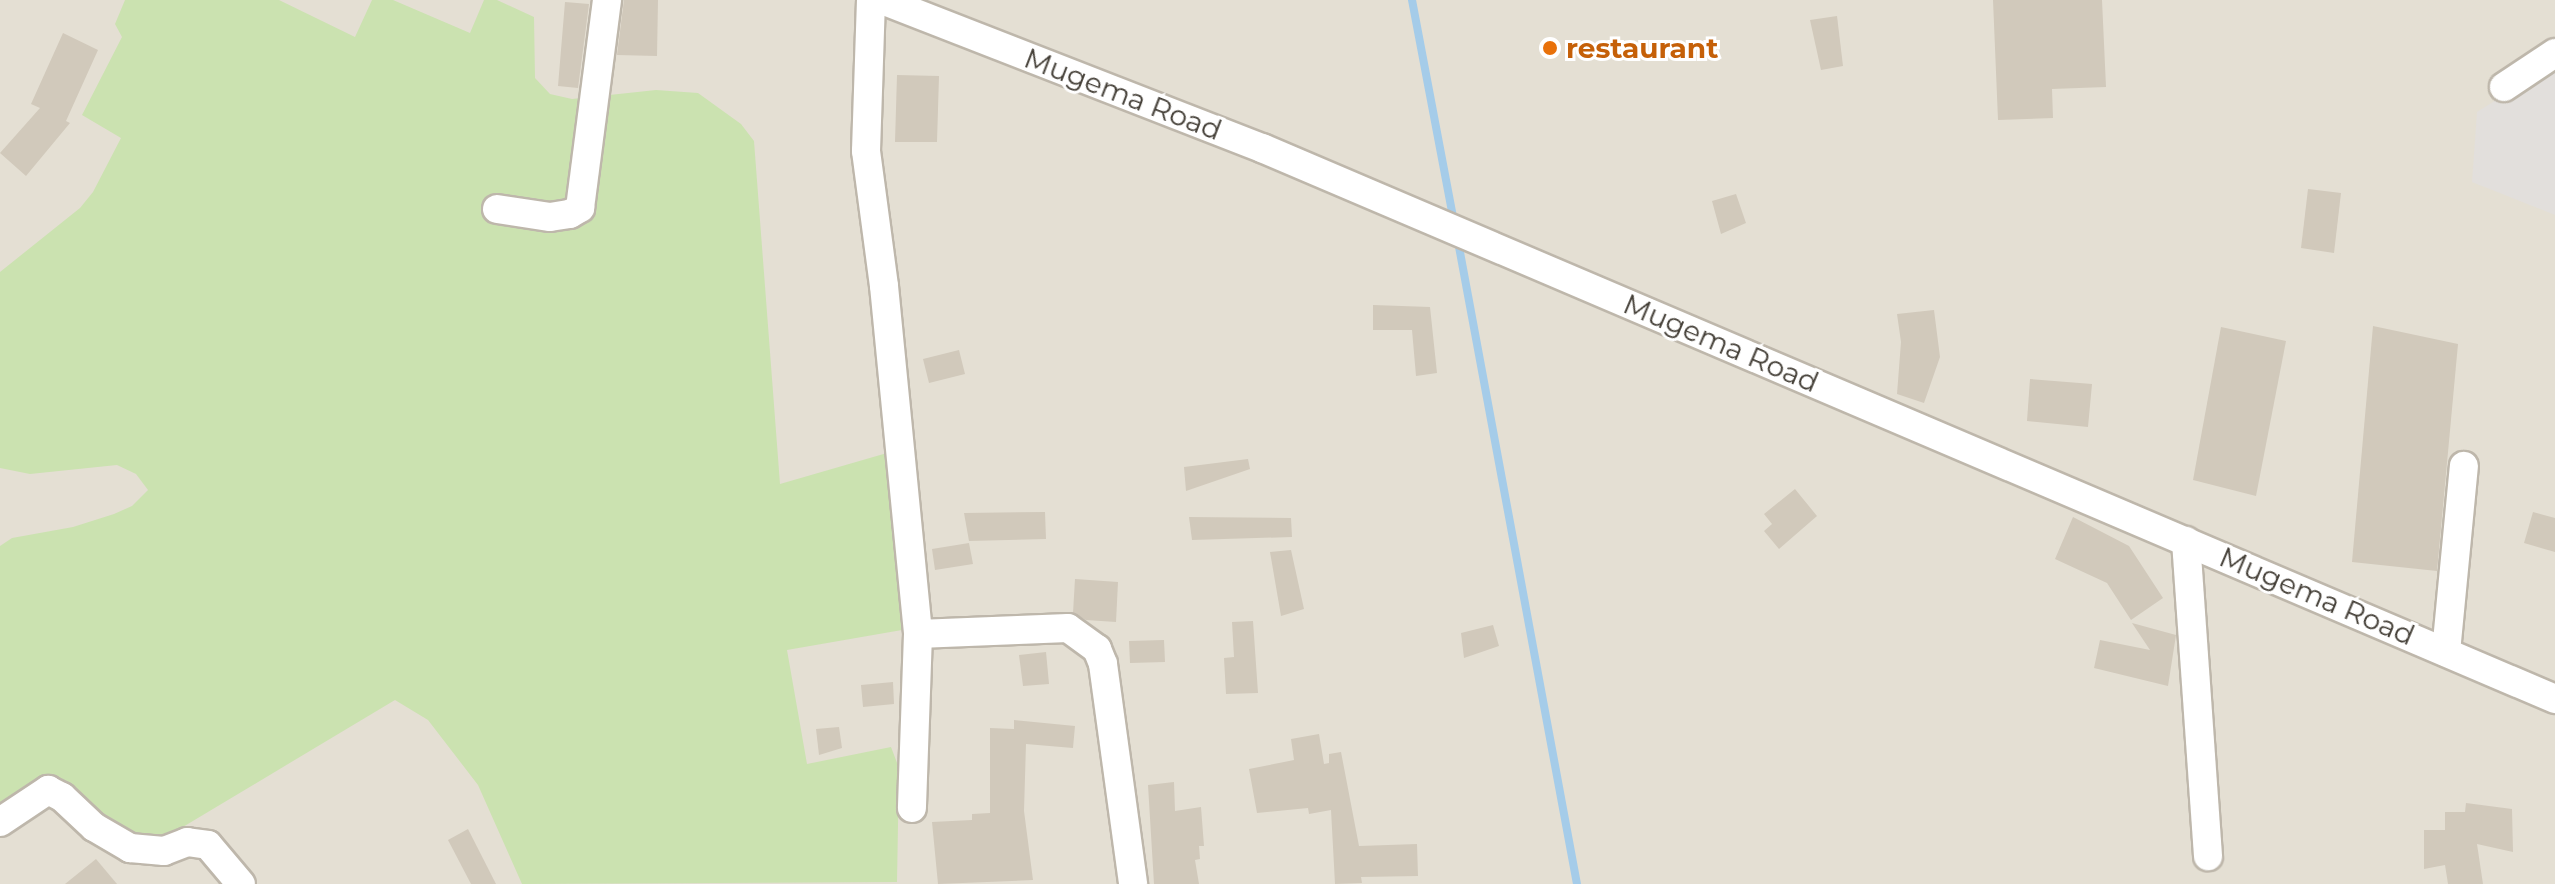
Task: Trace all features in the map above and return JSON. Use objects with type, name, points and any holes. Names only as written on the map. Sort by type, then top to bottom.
[{"type":"street","points":[[497,209],[550,217],[570,214],[580,208],[607,0]]},
{"type":"street","points":[[871,0],[866,151],[884,286],[918,634],[912,808]]},
{"type":"street","name":"Mugema Road","points":[[882,0],[1262,148],[2555,699]]},
{"type":"street","points":[[2504,87],[2555,53]]},
{"type":"street","points":[[2446,652],[2464,466]]},
{"type":"street","points":[[2186,541],[2208,856]]},
{"type":"street","points":[[918,634],[1068,628],[1097,649],[1103,664],[1133,884]]},
{"type":"street","points":[[0,822],[48,790],[62,797],[94,827],[130,848],[164,851],[187,842],[208,845],[241,884]]},
{"type":"shaded area","points":[[0,0],[2555,0],[2555,884],[0,884]]},
{"type":"shaded area","points":[[2555,63],[2555,215],[2472,182],[2477,112]]},
{"type":"green space","points":[[125,0],[279,0],[355,37],[372,0],[393,0],[470,33],[484,0],[497,0],[534,17],[535,78],[550,94],[572,99],[656,90],[698,93],[741,124],[754,141],[780,484],[887,453],[902,630],[787,650],[807,764],[891,747],[899,768],[897,882],[522,884],[478,785],[428,720],[395,700],[126,861],[58,795],[0,820],[0,546],[12,538],[73,527],[114,514],[132,506],[148,490],[136,474],[117,465],[30,474],[0,468],[0,272],[80,208],[93,192],[121,138],[82,115],[122,37],[115,24]]},
{"type":"building","points":[[624,0],[658,0],[657,56],[617,55]]},
{"type":"building","points":[[1993,0],[2102,0],[2106,87],[2052,89],[2053,118],[1998,120]]},
{"type":"building","points":[[565,2],[589,4],[578,88],[558,86]]},
{"type":"building","points":[[1837,16],[1843,66],[1821,70],[1810,20]]},
{"type":"building","points":[[63,33],[98,50],[66,121],[70,123],[26,176],[0,153],[40,108],[31,104]]},
{"type":"building","points":[[897,75],[939,76],[937,142],[895,142]]},
{"type":"building","points":[[2308,189],[2341,193],[2334,253],[2301,248]]},
{"type":"building","points":[[1736,194],[1746,223],[1721,234],[1712,201]]},
{"type":"building","points":[[1373,305],[1430,307],[1437,373],[1416,376],[1412,330],[1373,330]]},
{"type":"building","points":[[1934,310],[1940,357],[1924,403],[1897,394],[1901,342],[1897,314]]},
{"type":"building","points":[[2373,326],[2458,344],[2437,571],[2352,562]]},
{"type":"building","points":[[2221,327],[2286,341],[2256,496],[2193,480]]},
{"type":"building","points":[[959,350],[965,374],[929,383],[923,359]]},
{"type":"building","points":[[2030,379],[2092,384],[2088,427],[2027,421]]},
{"type":"building","points":[[1248,459],[1250,469],[1186,491],[1184,467]]},
{"type":"building","points":[[1795,489],[1817,516],[1779,549],[1764,531],[1772,524],[1764,514]]},
{"type":"building","points":[[1045,512],[1046,539],[969,541],[964,513]]},
{"type":"building","points":[[2533,512],[2555,518],[2555,552],[2524,543]]},
{"type":"building","points":[[1189,517],[1291,518],[1292,537],[1192,540]]},
{"type":"building","points":[[2073,517],[2129,546],[2163,598],[2131,620],[2107,583],[2055,559]]},
{"type":"building","points":[[969,543],[973,564],[935,570],[932,549]]},
{"type":"building","points":[[1291,550],[1304,609],[1281,616],[1270,552]]},
{"type":"building","points":[[1075,579],[1118,582],[1116,622],[1086,620],[1073,613]]},
{"type":"building","points":[[1253,621],[1258,693],[1226,694],[1224,658],[1234,657],[1232,622]]},
{"type":"building","points":[[2132,623],[2176,635],[2168,686],[2094,668],[2100,640],[2150,650]]},
{"type":"building","points":[[1493,625],[1499,646],[1464,658],[1461,633]]},
{"type":"building","points":[[1164,640],[1165,662],[1130,663],[1129,641]]},
{"type":"building","points":[[1046,652],[1049,684],[1023,686],[1019,655]]},
{"type":"building","points":[[893,682],[894,704],[863,707],[861,685]]},
{"type":"building","points":[[1014,720],[1075,726],[1073,748],[1026,744],[1024,811],[1033,880],[938,884],[932,822],[972,820],[972,814],[990,813],[990,728],[1014,729]]},
{"type":"building","points":[[839,727],[842,748],[819,755],[816,729]]},
{"type":"building","points":[[1319,734],[1324,764],[1329,763],[1329,754],[1341,752],[1359,846],[1417,844],[1418,876],[1361,877],[1362,883],[1335,884],[1331,810],[1309,814],[1308,808],[1257,813],[1249,769],[1294,760],[1291,739]]},
{"type":"building","points":[[1174,782],[1175,811],[1201,807],[1204,846],[1199,846],[1200,859],[1195,860],[1199,884],[1154,884],[1148,785]]},
{"type":"building","points":[[2466,803],[2512,809],[2513,852],[2477,844],[2483,884],[2448,884],[2445,865],[2424,869],[2424,830],[2445,830],[2445,812],[2465,812]]},
{"type":"building","points":[[468,829],[496,884],[471,884],[448,840]]},
{"type":"building","points":[[96,859],[117,884],[65,884]]},
{"type":"waterway","points":[[1412,0],[1454,223]]},
{"type":"waterway","points":[[1457,236],[1577,884]]},
{"type":"place","name":"restaurant","points":[[1550,48]]}]
